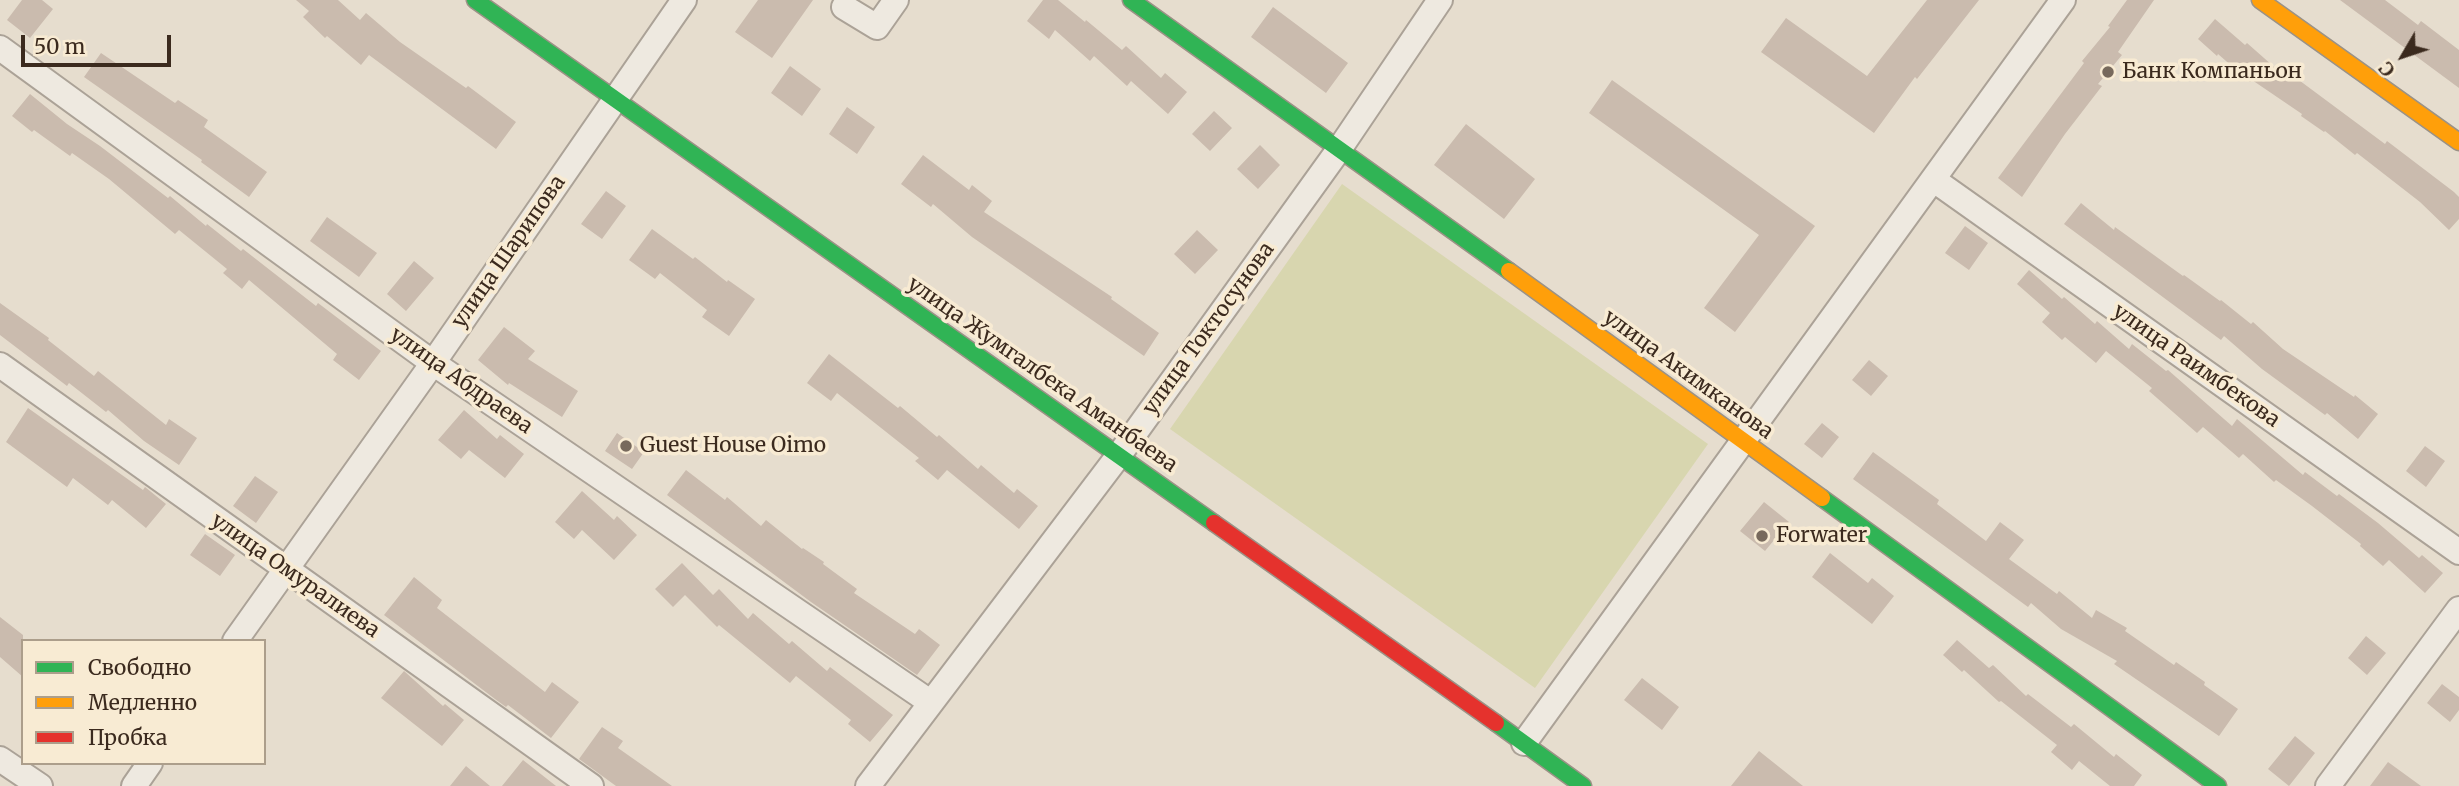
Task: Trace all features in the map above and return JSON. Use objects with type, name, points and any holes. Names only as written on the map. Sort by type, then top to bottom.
[{"type":"street","name":"улица Жумгалбека Аманбаева","points":[[475,0],[1583,786]]},
{"type":"street","name":"улица Шарипова","points":[[236,639],[433,363],[684,0]]},
{"type":"street","points":[[844,7],[877,27],[896,0]]},
{"type":"street","name":"улица Акимканова","points":[[1131,0],[1340,148],[2218,786]]},
{"type":"street","name":"улица Токтосунова","points":[[869,786],[1119,455],[1340,148],[1440,0]]},
{"type":"street","points":[[1524,743],[2063,0]]},
{"type":"street","points":[[2260,0],[2459,142]]},
{"type":"street","name":"улица Абдраева","points":[[0,48],[433,363],[930,702]]},
{"type":"street","name":"улица Раимбекова","points":[[1934,180],[2459,552]]},
{"type":"street","name":"улица Омуралиева","points":[[0,366],[591,786]]},
{"type":"street","points":[[2328,786],[2459,609]]},
{"type":"street","points":[[0,759],[40,786]]},
{"type":"street","points":[[134,786],[149,765]]},
{"type":"shaded area","points":[[1342,184],[1708,444],[1535,688],[1170,429]]},
{"type":"building","points":[[22,0],[42,0],[53,9],[30,38],[7,20]]},
{"type":"building","points":[[296,0],[338,0],[360,20],[366,13],[400,42],[466,88],[468,86],[516,122],[496,149],[369,55],[361,65],[327,36],[325,38],[303,17],[309,11]]},
{"type":"building","points":[[758,0],[813,0],[772,58],[735,32]]},
{"type":"building","points":[[1043,0],[1058,0],[1122,50],[1126,46],[1161,78],[1165,73],[1187,92],[1168,114],[1131,81],[1127,86],[1094,56],[1090,61],[1055,30],[1049,39],[1027,21]]},
{"type":"building","points":[[1927,0],[1979,0],[1917,79],[1915,77],[1874,133],[1761,52],[1786,18],[1867,76]]},
{"type":"building","points":[[2127,0],[2154,0],[2118,52],[2122,55],[2098,84],[2102,86],[2022,197],[1998,178],[2084,63],[2082,61],[2110,27],[2108,26]]},
{"type":"building","points":[[2340,0],[2385,0],[2418,25],[2421,21],[2459,50],[2459,88]]},
{"type":"building","points":[[1273,7],[1348,63],[1326,93],[1251,37]]},
{"type":"building","points":[[2215,19],[2281,73],[2284,69],[2454,192],[2459,197],[2459,219],[2449,230],[2420,202],[2357,153],[2355,155],[2301,116],[2302,114],[2252,80],[2250,82],[2218,54],[2217,56],[2198,39]]},
{"type":"building","points":[[101,53],[175,103],[178,100],[208,120],[204,127],[267,172],[249,197],[201,162],[202,160],[84,77]]},
{"type":"building","points":[[790,66],[821,89],[802,116],[771,93]]},
{"type":"building","points":[[1612,80],[1815,226],[1735,332],[1704,308],[1759,235],[1589,113]]},
{"type":"building","points":[[30,94],[168,198],[170,196],[206,226],[207,224],[241,251],[243,249],[316,306],[318,303],[381,351],[359,380],[333,360],[337,354],[249,280],[242,289],[223,273],[227,269],[179,230],[175,234],[109,179],[72,153],[70,156],[34,130],[32,132],[12,116]]},
{"type":"building","points":[[847,107],[875,127],[857,154],[829,134]]},
{"type":"building","points":[[1214,111],[1232,128],[1210,151],[1192,134]]},
{"type":"building","points":[[1466,124],[1535,179],[1504,219],[1434,165]]},
{"type":"building","points":[[1260,145],[1280,165],[1258,189],[1237,169]]},
{"type":"building","points":[[923,155],[969,190],[972,185],[992,201],[984,212],[1112,297],[1111,299],[1159,333],[1144,356],[972,237],[933,204],[931,207],[901,184]]},
{"type":"building","points":[[606,191],[626,206],[602,239],[581,224]]},
{"type":"building","points":[[2081,203],[2114,230],[2115,227],[2221,300],[2251,324],[2253,322],[2283,349],[2354,397],[2355,395],[2378,414],[2358,439],[2327,413],[2325,415],[2262,369],[2224,336],[2221,340],[2064,224]]},
{"type":"building","points":[[327,217],[377,253],[359,277],[310,241]]},
{"type":"building","points":[[1965,226],[1988,243],[1969,270],[1945,253]]},
{"type":"building","points":[[652,229],[755,299],[729,336],[702,317],[707,310],[660,273],[655,279],[629,260]]},
{"type":"building","points":[[1197,230],[1218,250],[1195,274],[1174,254]]},
{"type":"building","points":[[414,261],[434,278],[406,311],[387,294]]},
{"type":"building","points":[[2029,270],[2062,299],[2064,297],[2095,324],[2097,321],[2129,349],[2132,344],[2168,370],[2232,426],[2237,419],[2303,475],[2305,472],[2337,496],[2339,494],[2419,558],[2422,555],[2443,573],[2425,593],[2389,560],[2383,566],[2360,546],[2361,544],[2276,480],[2274,482],[2243,454],[2239,458],[2203,427],[2197,433],[2149,391],[2152,388],[2106,351],[2096,363],[2065,337],[2062,340],[2042,322],[2050,313],[2017,284]]},
{"type":"building","points":[[0,303],[49,338],[48,340],[94,376],[98,371],[166,425],[169,419],[197,438],[179,465],[144,441],[108,410],[106,412],[69,383],[67,386],[0,335]]},
{"type":"building","points":[[504,327],[535,351],[528,359],[578,391],[562,417],[509,383],[508,385],[478,360]]},
{"type":"building","points":[[829,354],[937,437],[939,435],[978,469],[981,465],[1014,493],[1017,489],[1038,506],[1019,529],[947,470],[938,480],[915,461],[919,458],[837,393],[831,401],[807,383]]},
{"type":"building","points":[[1869,360],[1888,376],[1871,396],[1852,380]]},
{"type":"building","points":[[28,408],[166,504],[146,528],[112,500],[108,505],[73,478],[67,487],[6,442]]},
{"type":"building","points":[[464,410],[497,439],[500,435],[524,454],[505,478],[469,450],[461,459],[438,440]]},
{"type":"building","points":[[1822,423],[1839,437],[1822,458],[1804,444]]},
{"type":"building","points":[[617,433],[644,452],[632,469],[605,451]]},
{"type":"building","points":[[2425,446],[2445,461],[2426,487],[2406,471]]},
{"type":"building","points":[[1873,452],[1939,500],[1937,504],[1986,541],[2000,522],[2024,540],[2009,559],[2057,594],[2059,591],[2092,618],[2096,610],[2127,628],[2125,631],[2174,665],[2176,662],[2205,682],[2204,685],[2238,709],[2219,736],[2114,664],[2117,661],[2061,629],[2031,603],[2028,607],[1853,479]]},
{"type":"building","points":[[686,470],[725,500],[727,497],[761,526],[766,520],[802,549],[824,562],[823,564],[857,589],[854,593],[915,634],[919,629],[940,645],[917,675],[811,602],[667,495]]},
{"type":"building","points":[[255,476],[278,492],[256,523],[233,506]]},
{"type":"building","points":[[582,491],[614,520],[617,516],[637,535],[614,560],[582,530],[574,539],[555,522]]},
{"type":"building","points":[[1764,502],[1789,522],[1765,551],[1740,531]]},
{"type":"building","points":[[205,534],[235,555],[220,576],[190,555]]},
{"type":"building","points":[[1830,553],[1868,583],[1872,578],[1894,596],[1872,624],[1812,577]]},
{"type":"building","points":[[682,563],[713,595],[719,589],[748,619],[753,613],[789,644],[792,641],[827,671],[830,667],[893,715],[870,742],[848,724],[851,720],[796,676],[790,683],[719,625],[717,627],[685,595],[673,607],[655,589]]},
{"type":"building","points":[[414,577],[442,600],[437,608],[545,692],[552,682],[579,702],[551,738],[384,615]]},
{"type":"building","points":[[0,617],[23,635],[21,675],[0,657]]},
{"type":"building","points":[[2366,636],[2386,653],[2367,675],[2348,658]]},
{"type":"building","points":[[1957,640],[1989,668],[1993,665],[2026,696],[2028,694],[2071,727],[2074,724],[2114,757],[2116,754],[2142,775],[2134,786],[2110,786],[2079,761],[2072,770],[2051,752],[2057,745],[1999,702],[1943,655]]},
{"type":"building","points":[[404,671],[443,706],[445,704],[464,720],[442,746],[381,698]]},
{"type":"building","points":[[1642,678],[1679,707],[1662,730],[1624,700]]},
{"type":"building","points":[[2442,684],[2459,697],[2459,710],[2450,722],[2427,703]]},
{"type":"building","points":[[602,727],[623,741],[618,748],[672,786],[616,786],[579,759]]},
{"type":"building","points":[[2295,736],[2315,753],[2289,786],[2268,769]]},
{"type":"building","points":[[1759,751],[1803,786],[1731,786]]},
{"type":"building","points":[[523,760],[556,786],[502,786]]},
{"type":"building","points":[[2388,762],[2421,786],[2370,786]]},
{"type":"building","points":[[466,766],[490,786],[450,786]]},
{"type":"traffic: fast","points":[[475,0],[1214,523]]},
{"type":"traffic: fast","points":[[1131,0],[1509,271]]},
{"type":"traffic: fast","points":[[1822,498],[2218,786]]},
{"type":"traffic: fast","points":[[1496,723],[1583,786]]},
{"type":"traffic: slow","points":[[2260,0],[2459,142]]},
{"type":"traffic: slow","points":[[1509,271],[1822,498]]},
{"type":"traffic: jam","points":[[1214,523],[1496,723]]},
{"type":"place","name":"Банк Компаньон","points":[[2108,72]]},
{"type":"place","name":"Guest House Oimo","points":[[626,446]]},
{"type":"place","name":"Forwater","points":[[1762,536]]}]
